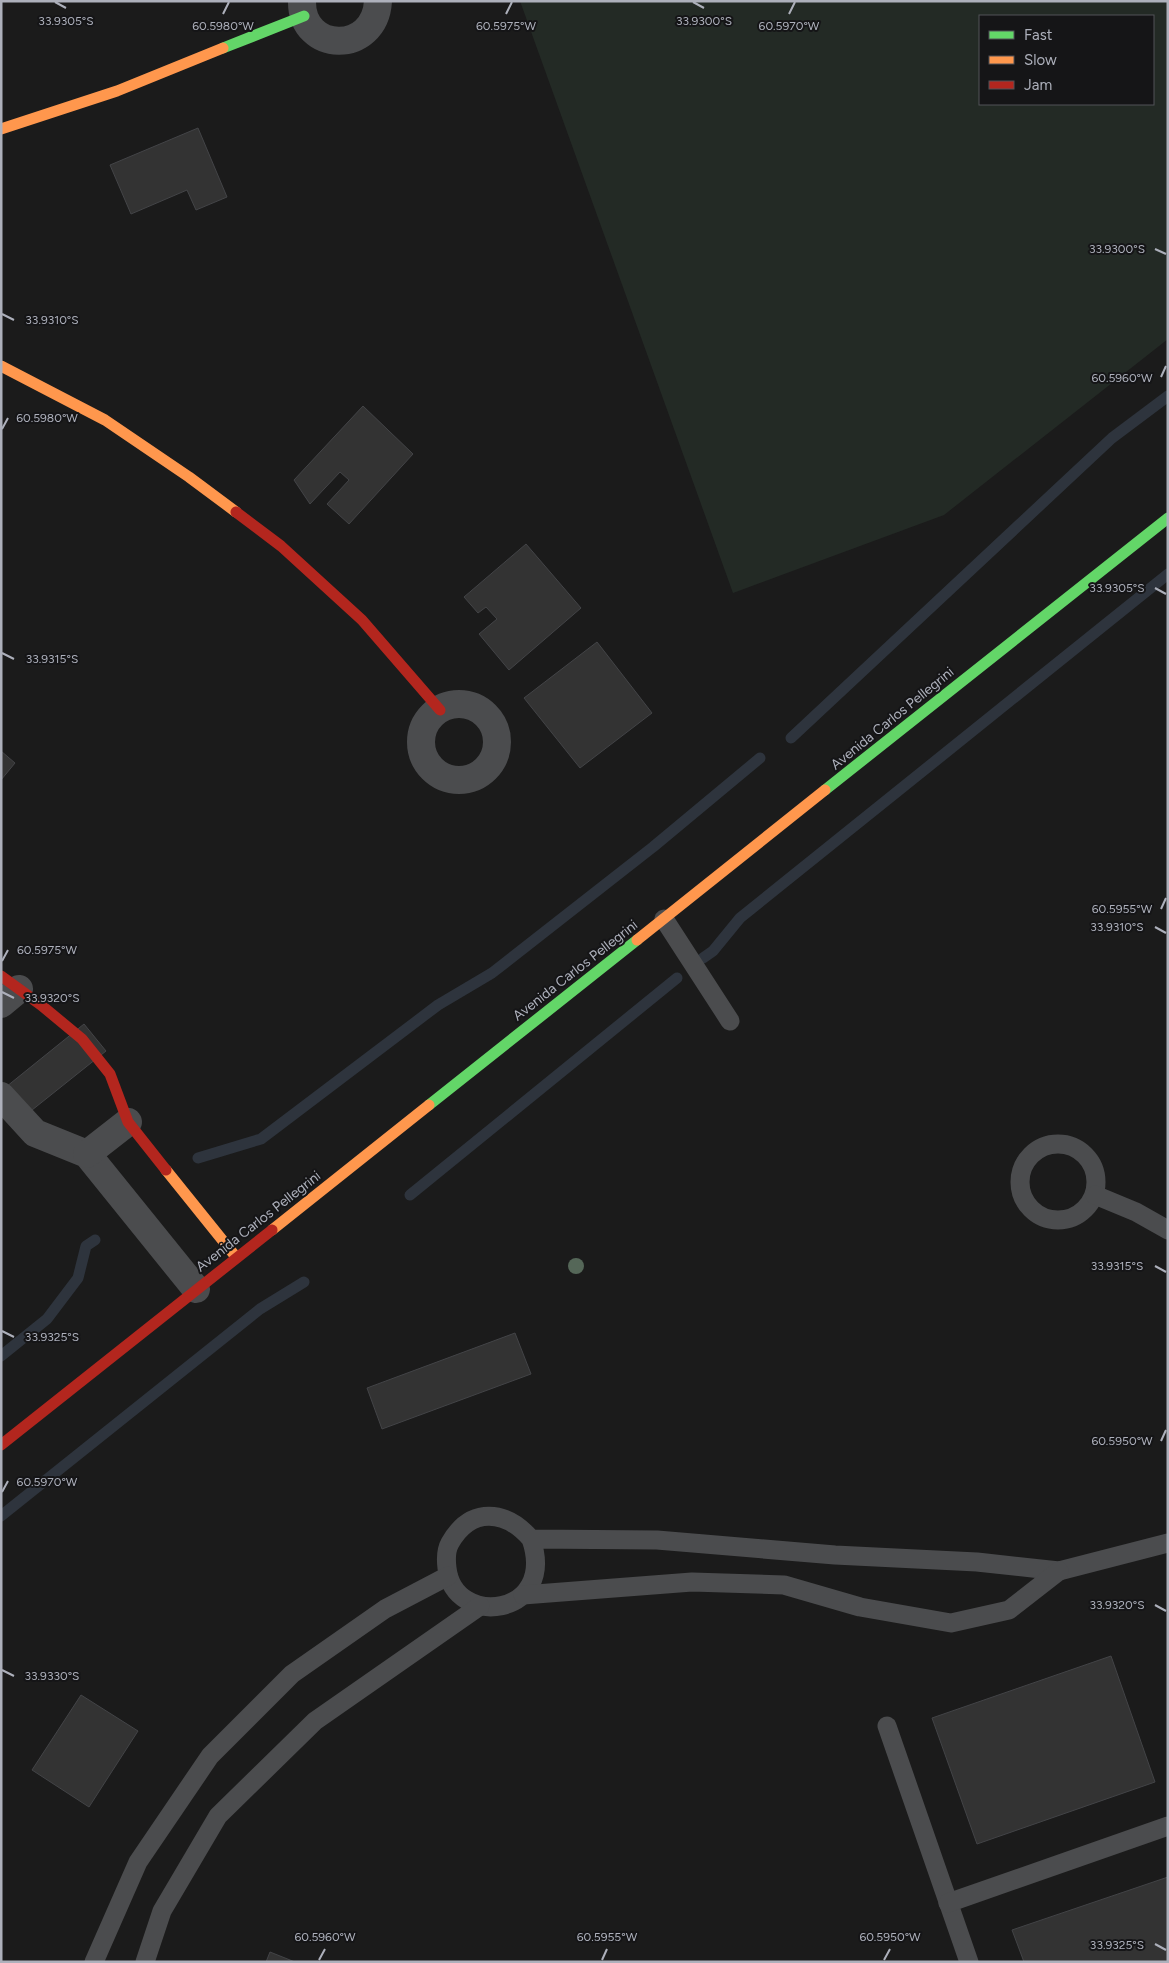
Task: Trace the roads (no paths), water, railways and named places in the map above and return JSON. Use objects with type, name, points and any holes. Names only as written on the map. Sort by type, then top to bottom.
[{"type":"main road","points":[[1,129],[117,91],[303,9]]},
{"type":"main road","points":[[1,366],[105,420],[189,477],[281,546],[362,620],[440,710]]},
{"type":"main road","name":"Avenida Carlos Pellegrini","points":[[1,1445],[1168,518]]},
{"type":"main road","points":[[7,990],[41,1005],[82,1039],[110,1074],[128,1122],[236,1257]]},
{"type":"street","points":[[303,9],[310,27],[319,35],[330,40],[342,41],[353,39],[364,33],[377,14],[378,1]]},
{"type":"street","points":[[1,1096],[34,1133],[88,1154],[196,1289]]},
{"type":"street","points":[[88,1154],[128,1122]]},
{"type":"lane","points":[[664,919],[730,1021]]},
{"type":"lane","points":[[1055,1144],[1068,1145],[1080,1150],[1089,1159],[1095,1170],[1097,1182],[1094,1195],[1088,1206],[1079,1214],[1068,1219],[1055,1220],[1033,1210],[1025,1200],[1020,1176],[1032,1154],[1043,1147],[1055,1144]]},
{"type":"lane","points":[[1094,1195],[1136,1212],[1168,1230]]},
{"type":"lane","points":[[495,1516],[509,1520],[521,1528],[531,1539],[536,1553],[537,1568],[532,1582],[523,1595],[510,1603],[495,1607],[480,1606],[466,1600],[455,1589],[448,1576],[446,1561],[448,1546],[455,1534],[466,1524],[480,1518],[495,1516]]},
{"type":"lane","points":[[531,1539],[657,1540],[835,1555],[977,1562],[1059,1571],[1168,1542]]},
{"type":"lane","points":[[523,1595],[692,1582],[784,1585],[860,1607],[951,1623],[1009,1610],[1059,1571]]},
{"type":"lane","points":[[94,1962],[138,1862],[210,1756],[292,1674],[386,1609],[448,1576]]},
{"type":"lane","points":[[145,1962],[162,1911],[218,1816],[314,1721],[480,1606]]},
{"type":"lane","points":[[887,1726],[969,1962]]},
{"type":"lane","points":[[948,1903],[1168,1826]]},
{"type":"waterway","points":[[791,738],[1112,438],[1168,396]]},
{"type":"waterway","points":[[703,958],[713,951],[740,918],[1168,574]]},
{"type":"waterway","points":[[198,1158],[261,1139],[438,1005],[492,973],[653,847],[760,758]]},
{"type":"waterway","points":[[410,1195],[677,978]]},
{"type":"waterway","points":[[1,1356],[47,1319],[78,1278],[86,1246],[95,1240]]},
{"type":"waterway","points":[[1,1516],[260,1309],[304,1282]]}]
